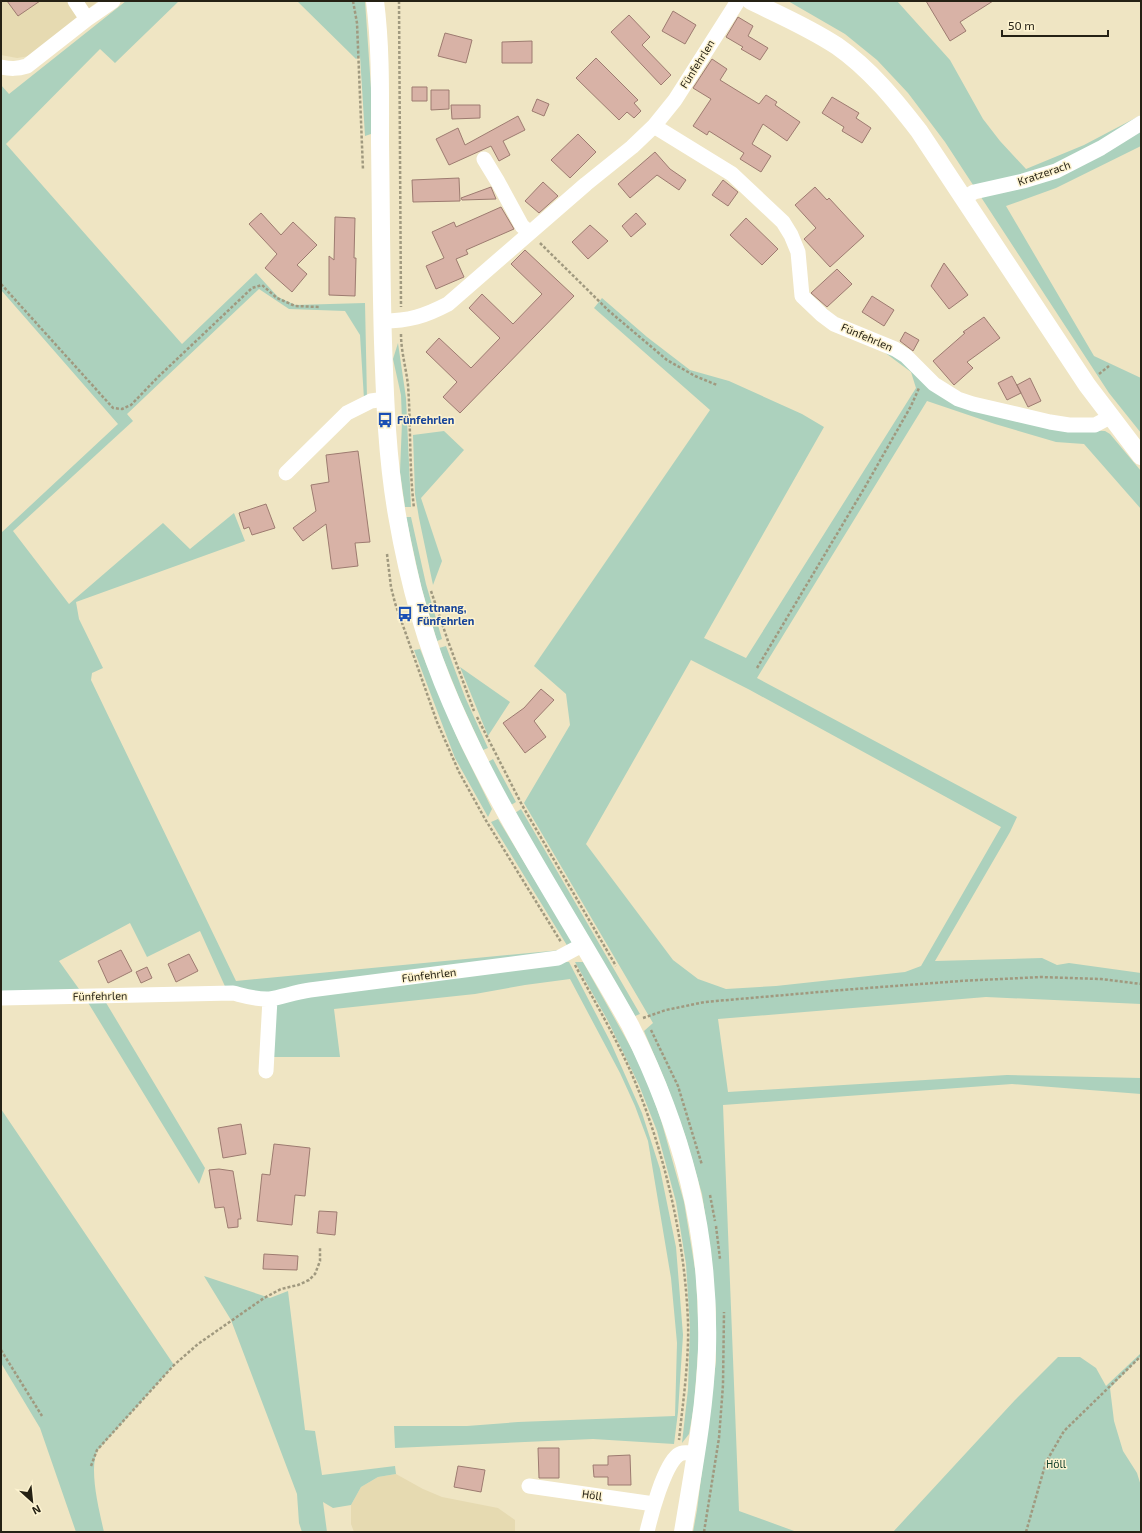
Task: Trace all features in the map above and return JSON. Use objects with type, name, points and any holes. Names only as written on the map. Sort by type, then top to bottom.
[{"type":"main road","points":[[376,1],[380,74],[385,399],[388,447],[398,521],[412,588],[430,647],[450,700],[481,766],[526,848],[592,940],[663,1096],[689,1176],[701,1245],[707,1309],[707,1349],[696,1455],[683,1532]]},
{"type":"main road","points":[[751,1],[814,32],[843,50],[891,95],[919,131],[1087,385],[1141,456]]},
{"type":"street","points":[[75,1],[90,11]]},
{"type":"street","points":[[6,68],[19,69],[31,63],[90,11],[113,1]]},
{"type":"street","name":"Fünfehrlen","points":[[383,321],[401,321],[431,313],[448,304],[529,232],[632,148],[654,126],[675,100],[738,1]]},
{"type":"street","name":"Kratzerach","points":[[964,198],[974,192],[1023,181],[1056,171],[1101,148],[1141,123]]},
{"type":"street","name":"Fünfehrlen","points":[[654,126],[732,174],[783,222],[791,235],[798,252],[802,296],[834,324],[895,349],[906,356],[934,384],[958,399],[988,408],[1069,425],[1096,425],[1110,417]]},
{"type":"street","points":[[484,159],[522,226],[529,232]]},
{"type":"street","points":[[286,473],[347,413],[371,401],[385,399]]},
{"type":"street","name":"Fünfehrlen","points":[[1,998],[233,993],[257,999],[270,999],[294,992],[558,958],[592,940]]},
{"type":"street","points":[[266,1071],[270,999]]},
{"type":"street","points":[[647,1532],[654,1504],[670,1464],[678,1454],[685,1452],[696,1455]]},
{"type":"street","name":"Höll","points":[[529,1486],[654,1504]]},
{"type":"path","points":[[353,1],[357,23],[363,176]]},
{"type":"path","points":[[398,1],[401,343],[408,384],[411,488],[414,510]]},
{"type":"path","points":[[529,232],[609,311],[667,360],[695,376],[717,385]]},
{"type":"path","points":[[1,284],[113,408],[122,409],[131,405],[252,288],[262,285],[277,298],[295,306],[319,308]]},
{"type":"path","points":[[1095,378],[1109,366]]},
{"type":"path","points":[[757,668],[911,406],[920,384],[917,367]]},
{"type":"path","points":[[387,553],[390,587],[427,695],[448,749],[485,819],[568,953],[621,1052],[638,1089],[657,1145],[675,1212],[682,1255],[688,1324],[686,1380],[678,1454]]},
{"type":"path","points":[[431,590],[474,712],[592,940]]},
{"type":"path","points":[[645,1017],[678,1007],[705,1002],[952,982],[1041,977],[1101,979],[1141,984]]},
{"type":"path","points":[[91,1466],[97,1450],[174,1365],[198,1344],[264,1298],[280,1289],[298,1285],[309,1280],[315,1274],[320,1260],[320,1248]]},
{"type":"path","points":[[1,1350],[42,1416]]},
{"type":"path","points":[[1026,1532],[1046,1462],[1064,1431],[1141,1356]]},
{"type":"shaded area","points":[[1,1],[98,1],[30,56],[17,58],[1,55]]},
{"type":"shaded area","points":[[396,1474],[423,1489],[442,1497],[498,1508],[515,1520],[515,1532],[354,1532],[351,1524],[351,1505],[361,1487],[378,1477]]},
{"type":"green space","points":[[126,1],[179,1],[115,63],[100,49],[6,144],[182,344],[256,273],[278,297],[295,305],[365,303],[367,399],[364,399],[360,335],[345,311],[289,309],[259,289],[127,414],[133,421],[13,531],[69,604],[163,523],[190,549],[234,513],[245,541],[76,602],[79,619],[103,668],[92,673],[91,680],[236,981],[561,950],[565,962],[569,962],[610,1041],[642,1113],[660,1169],[676,1247],[683,1335],[678,1412],[674,1444],[593,1439],[395,1448],[394,1426],[467,1426],[518,1422],[675,1416],[677,1343],[671,1278],[648,1141],[635,1106],[620,1073],[570,979],[475,994],[334,1009],[340,1057],[267,1057],[270,999],[228,993],[200,931],[147,957],[130,923],[59,961],[84,996],[1,998],[1,533],[118,424],[1,290],[1,85],[9,94]]},
{"type":"green space","points":[[297,1],[365,1],[371,88],[371,134],[365,136],[360,56],[356,59]]},
{"type":"green space","points":[[788,1],[897,1],[950,60],[983,119],[1000,141],[1026,169],[1084,145],[1141,115],[1141,146],[1056,188],[1006,206],[1094,356],[1141,378],[1141,433],[1109,393],[945,142],[908,93],[877,60],[845,34]]},
{"type":"green space","points":[[602,298],[647,337],[690,370],[729,381],[802,414],[824,427],[704,638],[746,658],[916,388],[911,372],[880,349],[902,360],[934,389],[1081,430],[1105,431],[1110,434],[1141,471],[1141,509],[1084,444],[1056,442],[995,424],[927,401],[757,678],[1017,817],[1010,832],[935,961],[1042,958],[1057,965],[1069,963],[1141,973],[1141,1004],[986,997],[718,1019],[728,1092],[1007,1075],[1141,1078],[1141,1094],[1012,1084],[723,1105],[739,1511],[797,1532],[693,1532],[716,1361],[716,1312],[710,1247],[702,1194],[685,1135],[666,1083],[644,1031],[653,1023],[524,803],[570,725],[566,694],[534,666],[710,410],[594,308]],"holes":[[[691,660],[750,690],[1001,827],[921,966],[905,972],[776,986],[726,989],[698,979],[673,960],[586,844]]]},
{"type":"green space","points":[[398,343],[406,398],[411,507],[405,507],[400,472],[402,422],[401,395],[393,359]]},
{"type":"green space","points":[[444,431],[464,450],[421,498],[442,561],[433,585],[415,494],[413,435]]},
{"type":"green space","points":[[406,517],[411,517],[426,584],[442,639],[437,641],[421,586]]},
{"type":"green space","points":[[446,646],[465,697],[488,748],[483,750],[460,700],[439,648]]},
{"type":"green space","points":[[420,649],[459,742],[492,809],[488,817],[455,758],[414,650]]},
{"type":"green space","points":[[460,667],[510,702],[488,736]]},
{"type":"green space","points":[[493,759],[516,802],[511,805],[488,762]]},
{"type":"green space","points":[[521,809],[640,1014],[635,1016],[515,813]]},
{"type":"green space","points":[[498,819],[573,943],[568,947],[491,822]]},
{"type":"green space","points":[[575,962],[583,962],[634,1053],[649,1086],[661,1120],[684,1202],[696,1275],[699,1339],[694,1406],[689,1434],[682,1443],[688,1389],[690,1327],[686,1264],[676,1202],[657,1131],[639,1085],[608,1021]]},
{"type":"green space","points":[[84,996],[102,996],[205,1168],[199,1184]]},
{"type":"green space","points":[[1,1109],[174,1365],[97,1451],[94,1480],[97,1502],[104,1532],[76,1532],[40,1428],[1,1363]]},
{"type":"green space","points":[[204,1276],[270,1298],[288,1291],[305,1430],[315,1431],[322,1475],[395,1466],[396,1474],[378,1477],[361,1487],[351,1505],[333,1508],[323,1502],[327,1532],[302,1532],[299,1523],[297,1494],[231,1320]]},
{"type":"green space","name":"Höll","points":[[1141,1353],[1141,1356],[1110,1388],[1114,1421],[1123,1451],[1137,1473],[1141,1486],[1141,1532],[893,1532],[1015,1400],[1058,1357],[1080,1357],[1096,1368],[1106,1386]]},
{"type":"building","points":[[7,1],[40,1],[18,16]]},
{"type":"building","points":[[926,1],[993,1],[960,22],[966,31],[950,41]]},
{"type":"building","points":[[673,11],[696,25],[685,44],[662,31]]},
{"type":"building","points":[[629,15],[650,37],[642,45],[671,75],[661,85],[611,32]]},
{"type":"building","points":[[738,17],[753,26],[748,36],[768,48],[760,60],[741,49],[743,47],[726,37]]},
{"type":"building","points":[[445,33],[472,40],[466,63],[438,56]]},
{"type":"building","points":[[532,41],[532,63],[502,63],[502,42]]},
{"type":"building","points":[[596,58],[638,100],[634,103],[641,111],[634,118],[627,112],[619,120],[576,78]]},
{"type":"building","points":[[712,59],[727,69],[720,80],[759,104],[766,95],[777,102],[775,105],[800,122],[787,141],[763,124],[752,144],[771,156],[761,172],[740,159],[744,153],[709,131],[707,135],[693,126],[711,99],[693,88]]},
{"type":"building","points":[[412,87],[427,87],[427,101],[412,101]]},
{"type":"building","points":[[431,90],[449,90],[449,109],[431,110]]},
{"type":"building","points":[[832,97],[859,113],[856,118],[871,128],[862,143],[842,131],[844,127],[822,113]]},
{"type":"building","points":[[537,99],[549,104],[544,116],[532,111]]},
{"type":"building","points":[[451,105],[480,105],[480,118],[452,119]]},
{"type":"building","points":[[518,116],[525,130],[503,141],[510,155],[499,161],[491,146],[449,165],[436,139],[458,128],[465,145]]},
{"type":"building","points":[[578,134],[596,152],[570,178],[551,160]]},
{"type":"building","points":[[655,152],[670,169],[686,180],[679,190],[657,175],[630,198],[618,184]]},
{"type":"building","points":[[459,178],[460,201],[413,202],[412,180]]},
{"type":"building","points":[[723,180],[738,192],[728,206],[712,195]]},
{"type":"building","points":[[543,182],[558,196],[539,213],[525,201]]},
{"type":"building","points":[[491,187],[496,199],[462,200],[461,198]]},
{"type":"building","points":[[815,187],[827,200],[829,198],[864,236],[830,267],[804,239],[816,228],[795,205]]},
{"type":"building","points":[[501,207],[514,229],[466,250],[468,254],[456,259],[464,277],[436,289],[426,266],[444,258],[432,232],[454,222],[456,227]]},
{"type":"building","points":[[261,213],[281,235],[293,222],[317,245],[297,265],[307,274],[292,292],[265,268],[277,254],[249,224]]},
{"type":"building","points":[[636,213],[646,224],[631,237],[622,226]]},
{"type":"building","points":[[335,217],[355,218],[355,296],[329,295],[329,256],[334,260]]},
{"type":"building","points":[[746,218],[778,249],[762,265],[730,235]]},
{"type":"building","points":[[590,225],[608,241],[588,259],[572,242]]},
{"type":"building","points":[[525,250],[574,296],[460,413],[443,397],[457,382],[426,352],[439,338],[471,368],[500,338],[469,308],[482,294],[513,324],[542,294],[511,264]]},
{"type":"building","points":[[944,263],[968,295],[949,309],[931,286]]},
{"type":"building","points":[[837,269],[852,284],[827,307],[811,293]]},
{"type":"building","points":[[872,296],[894,310],[884,326],[862,312]]},
{"type":"building","points":[[984,317],[1000,338],[967,362],[973,368],[954,385],[933,361],[965,333],[963,332]]},
{"type":"building","points":[[905,332],[919,340],[913,351],[900,341]]},
{"type":"building","points":[[1012,376],[1021,393],[1007,400],[998,383]]},
{"type":"building","points":[[1030,378],[1041,401],[1028,407],[1017,385]]},
{"type":"building","points":[[358,451],[370,542],[355,543],[358,566],[332,569],[326,524],[303,541],[293,528],[316,511],[311,485],[329,482],[326,455]]},
{"type":"building","points":[[266,504],[275,528],[252,535],[249,527],[244,529],[239,513]]},
{"type":"building","points":[[541,689],[554,700],[534,721],[546,737],[525,753],[503,723],[524,708]]},
{"type":"building","points":[[121,950],[132,971],[108,983],[98,961]]},
{"type":"building","points":[[189,954],[198,971],[176,982],[168,964]]},
{"type":"building","points":[[147,967],[152,978],[141,983],[136,972]]},
{"type":"building","points":[[241,1124],[246,1154],[223,1158],[218,1128]]},
{"type":"building","points":[[274,1144],[310,1148],[305,1196],[295,1195],[292,1225],[257,1221],[262,1174],[270,1175]]},
{"type":"building","points":[[219,1169],[233,1171],[241,1219],[238,1219],[238,1227],[228,1228],[224,1207],[215,1208],[209,1170]]},
{"type":"building","points":[[319,1211],[337,1212],[335,1235],[317,1233]]},
{"type":"building","points":[[264,1254],[298,1256],[297,1270],[263,1269]]},
{"type":"building","points":[[538,1448],[559,1448],[559,1478],[539,1478]]},
{"type":"building","points":[[630,1455],[631,1485],[608,1485],[608,1477],[594,1477],[593,1465],[608,1465],[608,1456]]},
{"type":"building","points":[[458,1466],[485,1470],[481,1492],[454,1487]]},
{"type":"place","name":"Fünfehrlen","points":[[385,420]]},
{"type":"place","name":"Tettnang, Fünfehrlen","points":[[405,614]]}]
